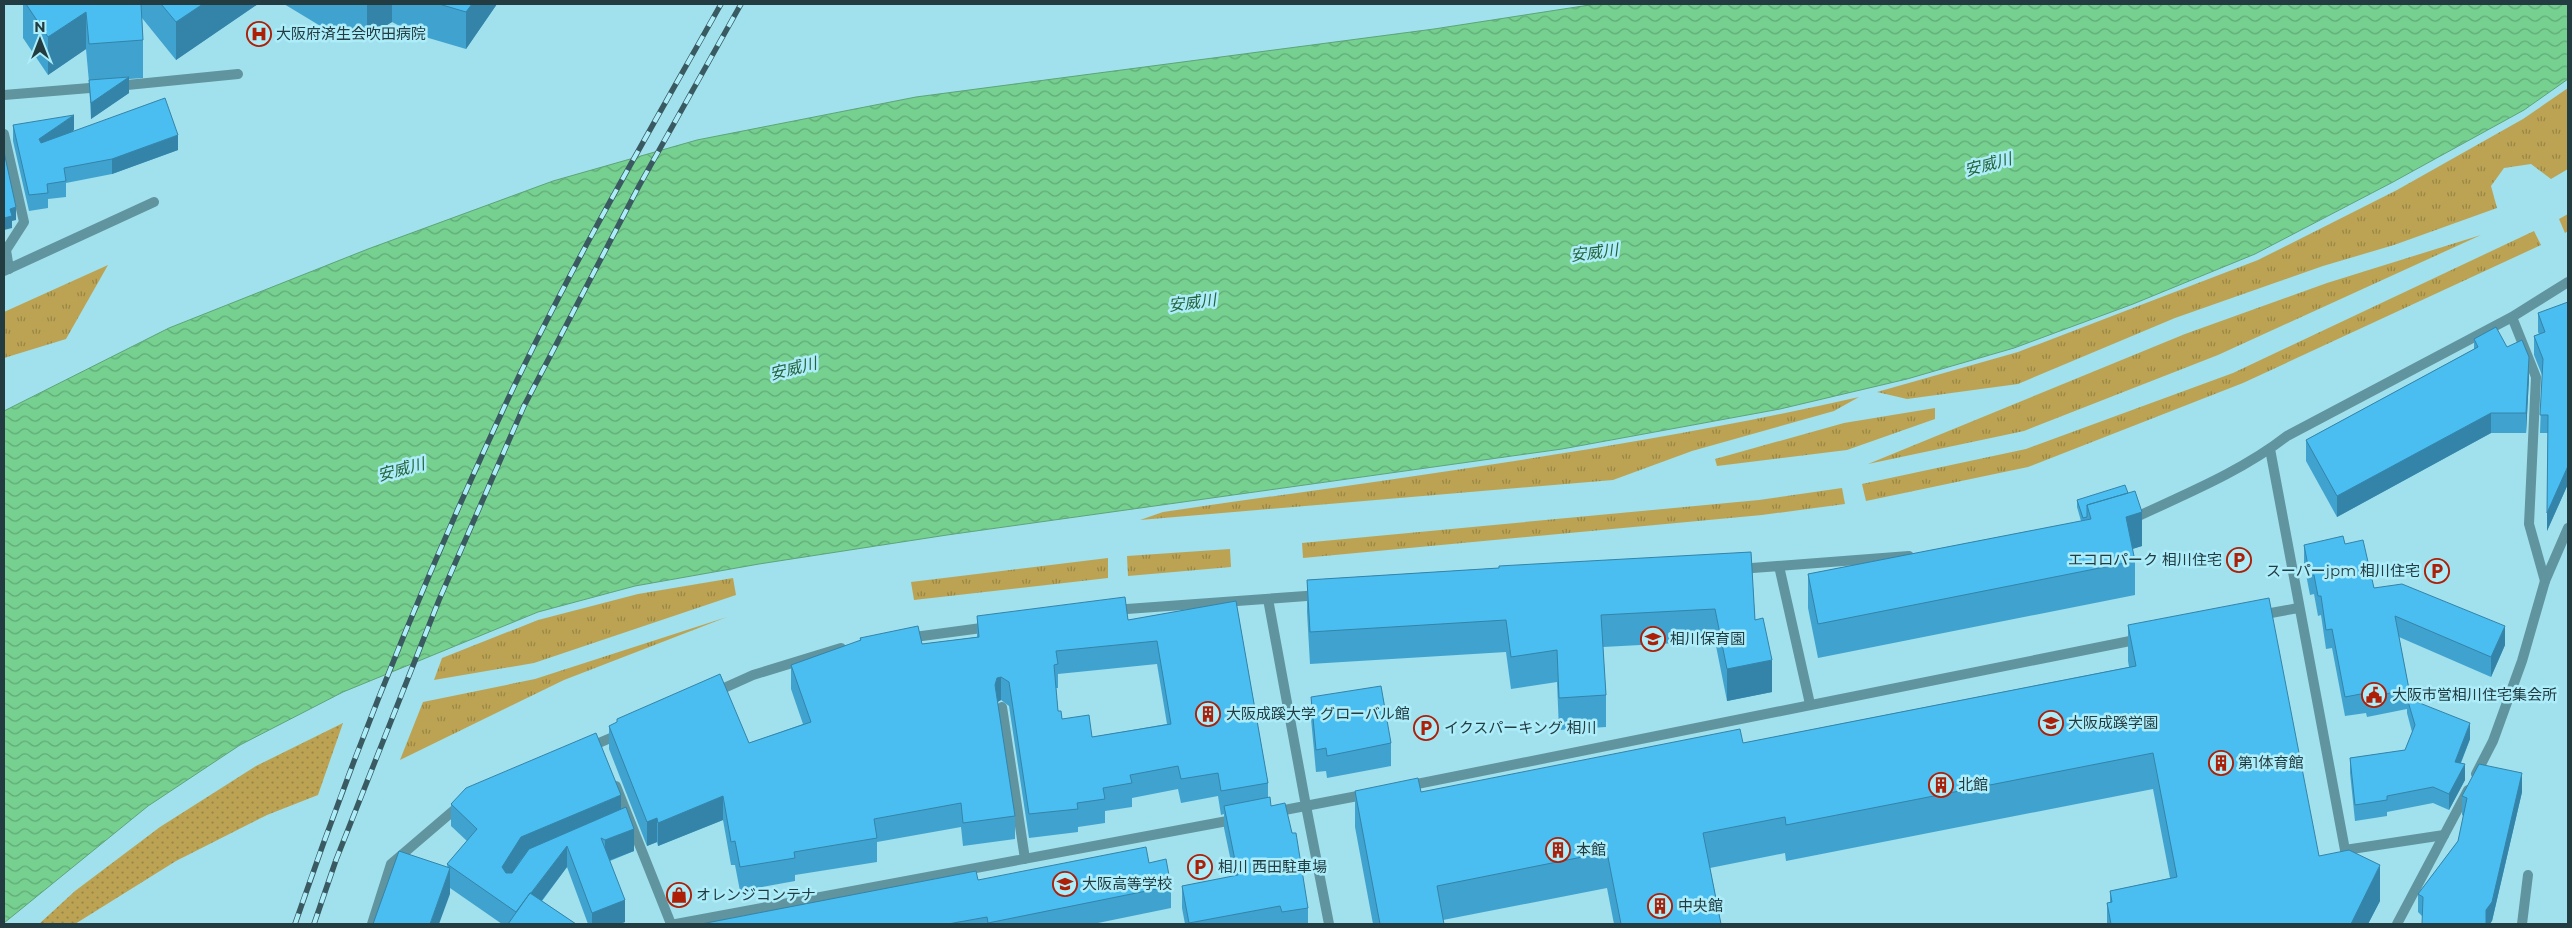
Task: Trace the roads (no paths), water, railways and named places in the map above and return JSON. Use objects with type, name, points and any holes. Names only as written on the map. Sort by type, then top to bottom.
[{"type":"street","points":[[4,95],[166,83],[238,74]]},
{"type":"street","points":[[4,134],[24,222],[6,250],[6,270],[154,202]]},
{"type":"street","points":[[2119,524],[2204,486],[2270,449],[2288,436],[2512,317],[2568,282]]},
{"type":"street","points":[[2512,317],[2536,377],[2529,524],[2545,581]]},
{"type":"street","points":[[2270,449],[2298,608],[2345,850],[2444,835]]},
{"type":"street","points":[[2397,924],[2493,741],[2522,661],[2545,581],[2568,528]]},
{"type":"street","points":[[1730,570],[1921,555]]},
{"type":"street","points":[[1779,566],[1810,704]]},
{"type":"street","points":[[1103,612],[1327,595]]},
{"type":"street","points":[[1268,598],[1329,924]]},
{"type":"street","points":[[2252,617],[2298,608]]},
{"type":"street","points":[[900,638],[996,626]]},
{"type":"street","points":[[1267,813],[2150,637]]},
{"type":"street","points":[[699,699],[753,675],[852,645]]},
{"type":"street","points":[[1002,707],[1026,859]]},
{"type":"street","points":[[581,751],[601,747],[626,731]]},
{"type":"street","points":[[613,777],[626,822],[671,924]]},
{"type":"street","points":[[372,924],[391,864],[462,803],[472,799]]},
{"type":"street","points":[[676,924],[1248,817]]},
{"type":"street","points":[[2522,924],[2528,875]]},
{"type":"water","name":"安威川","points":[[1596,4],[2568,4],[2568,79],[2524,110],[2393,182],[2255,254],[2133,304],[2014,348],[1907,379],[1780,409],[1562,449],[947,535],[759,564],[635,586],[538,612],[343,692],[240,745],[148,806],[4,923],[4,411],[169,328],[368,249],[553,181],[697,140],[916,97],[1434,29]]},
{"type":"railway","points":[[295,924],[318,857],[394,659],[478,463],[508,399],[584,249],[721,4]]},
{"type":"railway","points":[[314,924],[336,860],[439,600],[524,406],[639,186],[741,4]]},
{"type":"place","name":"大阪府済生会吹田病院","points":[[259,34]]},
{"type":"place","name":"エコロパーク 相川住宅","points":[[2239,560]]},
{"type":"place","name":"スーパーjpm 相川住宅","points":[[2437,571]]},
{"type":"place","name":"相川保育園","points":[[1653,639]]},
{"type":"place","name":"大阪市営相川住宅集会所","points":[[2374,695]]},
{"type":"place","name":"大阪成蹊大学 グローバル館","points":[[1208,714]]},
{"type":"place","name":"大阪成蹊学園","points":[[2051,723]]},
{"type":"place","name":"イクスパーキング 相川","points":[[1426,728]]},
{"type":"place","name":"第1体育館","points":[[2221,763]]},
{"type":"place","name":"北館","points":[[1941,785]]},
{"type":"place","name":"本館","points":[[1558,850]]},
{"type":"place","name":"相川 西田駐車場","points":[[1200,867]]},
{"type":"place","name":"大阪高等学校","points":[[1065,884]]},
{"type":"place","name":"オレンジコンテナ","points":[[679,895]]},
{"type":"place","name":"中央館","points":[[1660,906]]}]
